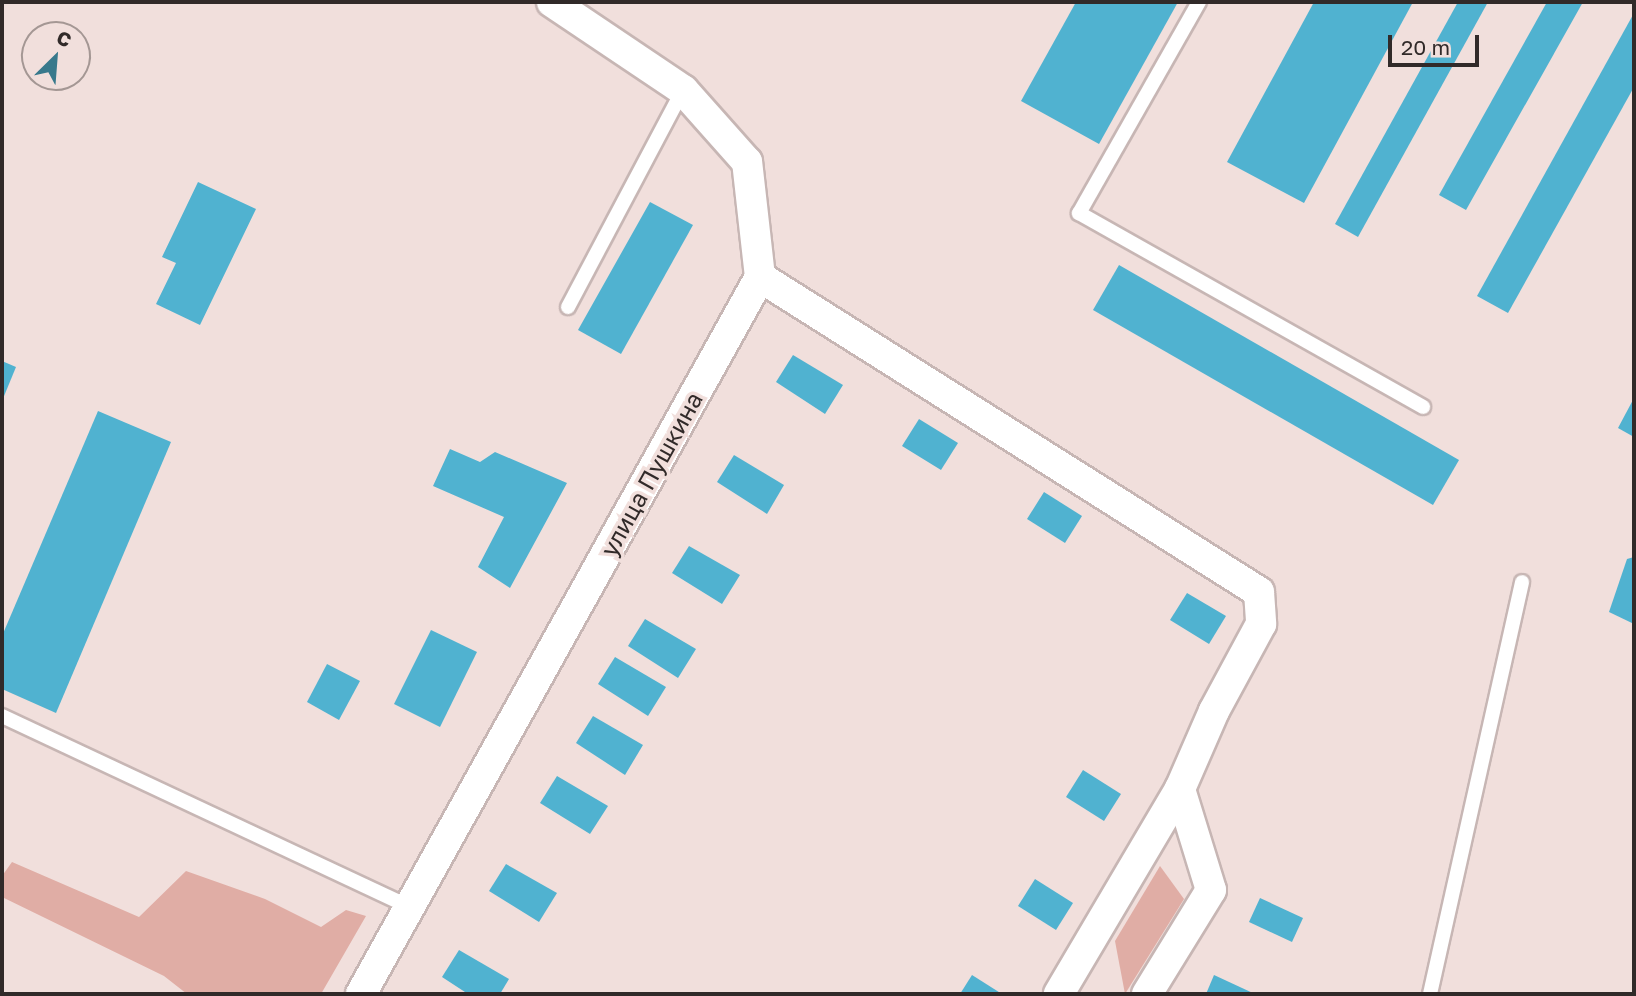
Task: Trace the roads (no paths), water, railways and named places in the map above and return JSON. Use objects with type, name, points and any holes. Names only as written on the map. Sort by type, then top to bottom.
[{"type":"street","points":[[552,2],[683,90],[747,162],[760,277],[1259,592],[1261,624],[1214,710],[1180,789],[1059,994]]},
{"type":"street","name":"улица Пушкина","points":[[361,994],[760,277]]},
{"type":"street","points":[[1147,994],[1211,890],[1180,789]]},
{"type":"lane","points":[[1199,2],[1079,213],[1423,407]]},
{"type":"lane","points":[[568,307],[683,90]]},
{"type":"lane","points":[[1430,994],[1522,582]]},
{"type":"lane","points":[[2,716],[410,907]]}]
